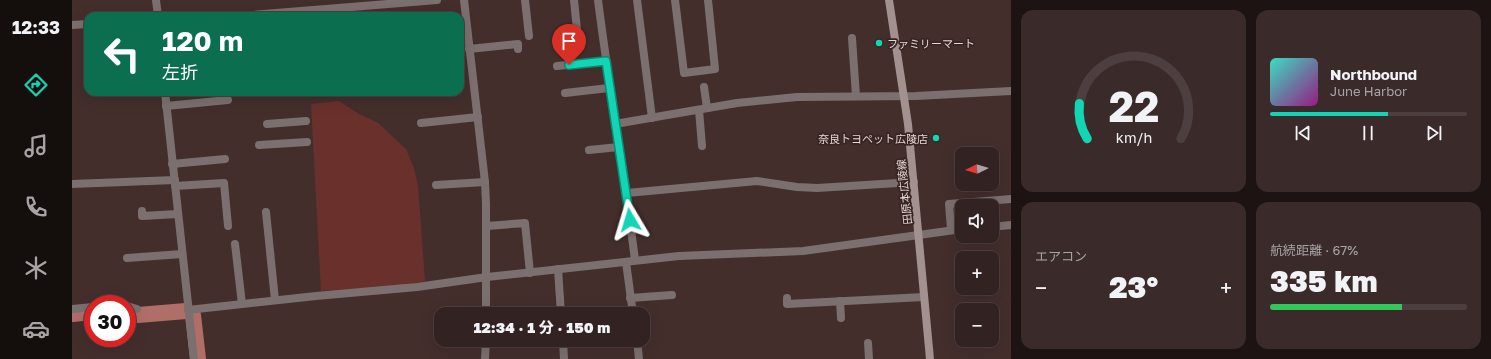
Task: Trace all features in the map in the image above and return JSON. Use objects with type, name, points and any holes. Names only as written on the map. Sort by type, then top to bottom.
[{"type":"main road","name":"田原本広陵線","points":[[889,0],[904,96],[914,182],[930,359]]},
{"type":"street","points":[[156,0],[158,12]]},
{"type":"street","points":[[289,12],[437,0]]},
{"type":"street","points":[[464,0],[485,182],[486,307]]},
{"type":"street","points":[[525,0],[529,36]]},
{"type":"street","points":[[574,0],[577,30]]},
{"type":"street","points":[[598,0],[609,88],[635,260]]},
{"type":"street","points":[[637,0],[652,118]]},
{"type":"street","points":[[675,0],[684,73],[715,69],[708,0]]},
{"type":"street","points":[[72,25],[84,24]]},
{"type":"street","points":[[852,38],[856,96]]},
{"type":"street","points":[[469,49],[518,44],[518,49]]},
{"type":"street","points":[[557,66],[606,61]]},
{"type":"street","points":[[702,146],[704,87]]},
{"type":"street","points":[[564,93],[609,88]]},
{"type":"street","points":[[615,124],[737,103],[797,97],[904,96],[1011,91]]},
{"type":"street","points":[[165,96],[194,359]]},
{"type":"street","points":[[166,106],[228,100]]},
{"type":"street","points":[[421,123],[478,118]]},
{"type":"street","points":[[267,124],[306,121]]},
{"type":"street","points":[[260,145],[307,142]]},
{"type":"street","points":[[589,150],[619,147]]},
{"type":"street","points":[[172,164],[225,159]]},
{"type":"street","points":[[626,193],[757,181],[797,187],[817,188],[914,182]]},
{"type":"street","points":[[436,184],[485,182]]},
{"type":"street","points":[[72,184],[224,183],[228,226]]},
{"type":"street","points":[[951,229],[949,204],[1011,199]]},
{"type":"street","points":[[142,212],[142,216],[178,214]]},
{"type":"street","points":[[266,212],[275,300]]},
{"type":"street","points":[[486,226],[525,223],[530,272]]},
{"type":"street","points":[[999,226],[1011,225]]},
{"type":"street","points":[[188,310],[275,300],[417,287],[487,277],[635,260],[679,256],[803,251],[955,229]]},
{"type":"street","points":[[236,244],[242,304]]},
{"type":"street","points":[[127,258],[182,254]]},
{"type":"street","points":[[626,262],[632,307]]},
{"type":"street","points":[[558,269],[561,307]]},
{"type":"street","points":[[630,298],[672,295]]},
{"type":"street","points":[[787,298],[787,304],[924,297]]},
{"type":"street","points":[[840,301],[841,318]]},
{"type":"street","points":[[72,309],[84,308]]},
{"type":"street","points":[[868,343],[869,359]]},
{"type":"street","points":[[485,359],[486,347]]},
{"type":"street","points":[[563,347],[564,359]]},
{"type":"street","points":[[638,347],[639,359]]},
{"type":"shaded area","points":[[339,101],[359,114],[378,123],[406,149],[414,168],[418,186],[425,281],[397,286],[321,291],[311,104]]},
{"type":"waterway","points":[[136,314],[186,311]]},
{"type":"waterway","points":[[72,314],[84,313]]},
{"type":"waterway","points":[[193,315],[198,359]]},
{"type":"place","name":"ファミリーマート","points":[[879,43]]},
{"type":"place","name":"奈良トヨペット広陵店","points":[[936,138]]},
{"type":"route","points":[[569,65],[606,61],[630,220]]}]
